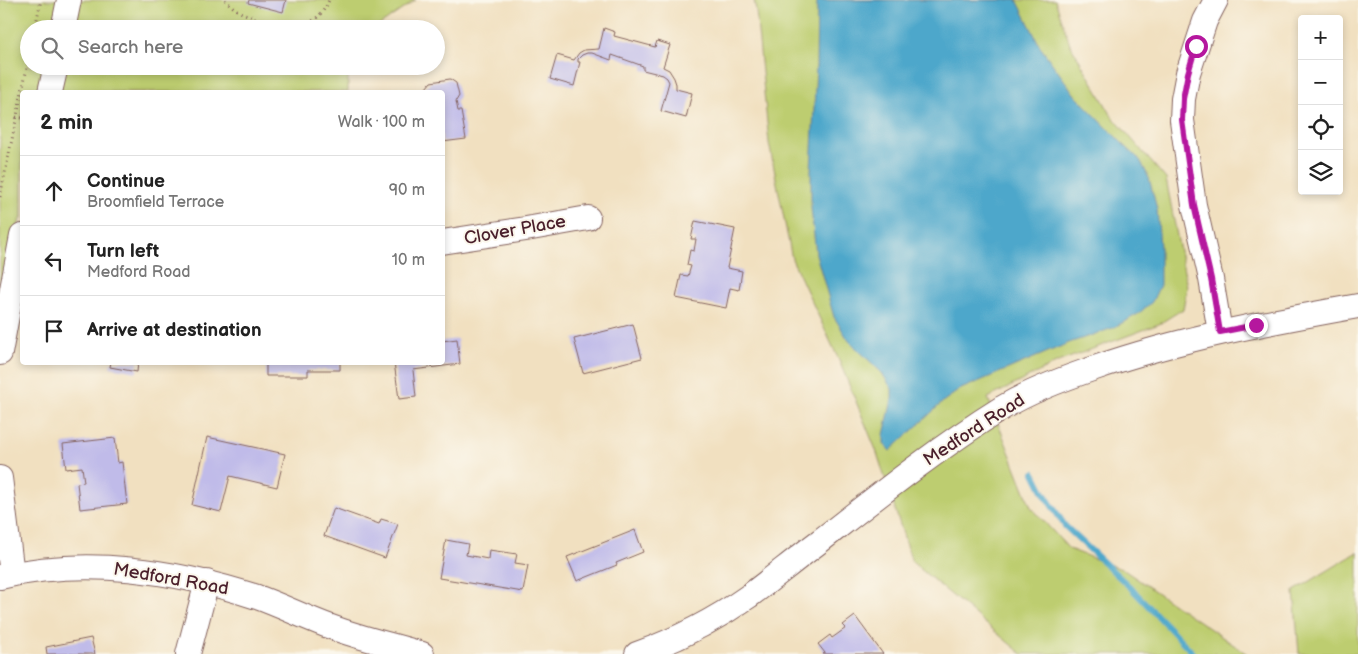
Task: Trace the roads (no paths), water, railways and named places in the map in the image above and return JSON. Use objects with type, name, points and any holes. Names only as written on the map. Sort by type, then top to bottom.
[{"type":"street","points":[[65,20],[69,0]]},
{"type":"street","points":[[1216,0],[1205,21],[1188,73],[1183,99],[1182,120],[1194,205],[1211,279],[1220,332]]},
{"type":"street","points":[[50,90],[54,75]]},
{"type":"street","name":"Clover Place","points":[[445,242],[588,218]]},
{"type":"street","points":[[0,353],[20,247]]},
{"type":"street","name":"Medford Road","points":[[637,654],[661,645],[706,623],[748,596],[899,480],[1004,407],[1077,374],[1130,356],[1220,332],[1358,306]]},
{"type":"street","points":[[0,478],[6,575]]},
{"type":"street","name":"Medford Road","points":[[6,575],[50,569],[97,566],[139,570],[207,582],[259,598],[333,628],[422,654]]},
{"type":"street","points":[[188,654],[207,582]]},
{"type":"water","points":[[817,0],[1017,0],[1041,48],[1075,95],[1140,160],[1149,178],[1157,209],[1160,285],[1152,302],[1138,314],[1113,328],[1069,343],[961,389],[945,400],[890,451],[884,444],[884,435],[892,399],[892,389],[882,373],[849,341],[834,317],[816,254],[811,208],[811,170]]},
{"type":"waterway","points":[[1034,473],[1045,495],[1065,526],[1131,588],[1194,654]]}]
